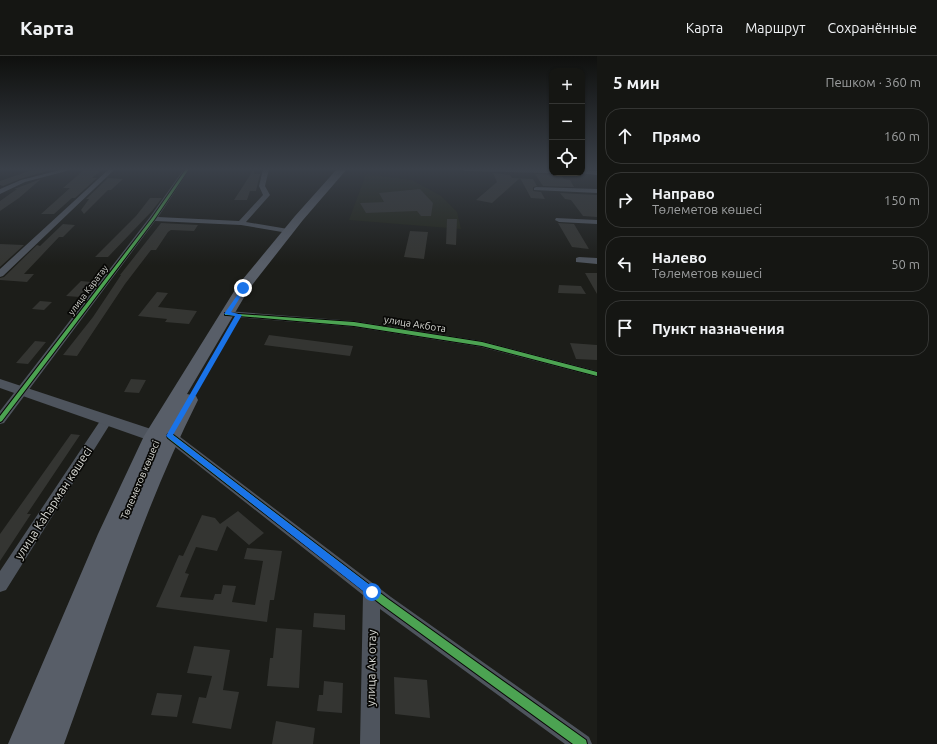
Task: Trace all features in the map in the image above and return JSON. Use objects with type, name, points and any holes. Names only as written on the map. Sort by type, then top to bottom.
[{"type":"main road","name":"Төлеметов көшесі","points":[[24,744],[110,534],[162,436],[258,268],[314,201]]},
{"type":"main road","name":"Төлеметов көшесі","points":[[233,314],[324,201]]},
{"type":"main road","name":"Төлеметов көшесі","points":[[48,744],[128,535],[162,436]]},
{"type":"street","points":[[0,274],[78,201]]},
{"type":"street","name":"улица Каратау","points":[[0,420],[166,201]]},
{"type":"street","points":[[241,224],[262,201]]},
{"type":"street","points":[[153,219],[241,224],[288,231]]},
{"type":"street","points":[[559,220],[597,222]]},
{"type":"street","points":[[579,260],[597,261]]},
{"type":"street","name":"улица Акбота","points":[[233,314],[354,324],[482,344],[597,374]]},
{"type":"street","points":[[0,383],[106,421],[162,436],[372,592],[582,744]]},
{"type":"street","name":"улица Каһарман көшесі","points":[[0,585],[106,421]]},
{"type":"street","name":"улица Ак отау","points":[[370,744],[372,592]]},
{"type":"shaded area","points":[[356,201],[446,201],[457,212],[461,229],[349,220]]},
{"type":"building","points":[[0,201],[14,201],[0,211]]},
{"type":"building","points":[[55,201],[69,201],[54,214],[41,214]]},
{"type":"building","points":[[87,201],[97,201],[84,214],[81,210]]},
{"type":"building","points":[[148,201],[160,201],[108,257],[95,257],[136,216]]},
{"type":"building","points":[[431,201],[433,203],[431,216],[421,216],[417,211],[366,213],[360,203]]},
{"type":"building","points":[[482,201],[494,201],[492,203]]},
{"type":"building","points":[[572,201],[597,201],[597,217],[583,216]]},
{"type":"building","points":[[447,219],[457,219],[456,245],[446,244]]},
{"type":"building","points":[[161,223],[198,225],[194,231],[171,230],[168,232],[156,250],[151,250],[125,284],[77,356],[63,355],[93,317],[120,275]]},
{"type":"building","points":[[558,223],[574,224],[589,249],[572,247]]},
{"type":"building","points":[[63,224],[75,225],[63,237],[59,237],[24,274],[34,274],[27,282],[0,280],[0,278],[4,277],[37,245],[40,246]]},
{"type":"building","points":[[410,231],[428,232],[424,259],[404,257]]},
{"type":"building","points":[[0,244],[24,245],[0,267]]},
{"type":"building","points":[[585,273],[597,273],[597,294]]},
{"type":"building","points":[[81,281],[91,282],[80,297],[66,296]]},
{"type":"building","points":[[559,285],[581,286],[586,294],[558,293]]},
{"type":"building","points":[[157,292],[168,293],[158,307],[197,311],[189,324],[165,322],[167,319],[138,316]]},
{"type":"building","points":[[40,301],[52,302],[44,310],[32,309]]},
{"type":"building","points":[[269,335],[353,346],[350,356],[264,345]]},
{"type":"building","points":[[35,341],[46,342],[28,364],[16,363]]},
{"type":"building","points":[[570,343],[597,345],[597,360],[576,359]]},
{"type":"building","points":[[131,379],[146,380],[139,393],[124,392]]},
{"type":"building","points":[[71,434],[80,435],[27,514],[31,514],[0,561],[0,534]]},
{"type":"building","points":[[238,511],[264,533],[249,545],[227,526],[217,551],[196,547],[185,573],[189,574],[180,597],[213,600],[215,594],[221,594],[223,585],[236,586],[232,602],[255,605],[263,561],[244,559],[247,548],[282,551],[274,600],[270,600],[267,622],[156,607],[179,555],[183,556],[202,515],[215,518],[220,524]]},
{"type":"building","points":[[314,613],[345,615],[345,630],[313,627]]},
{"type":"building","points":[[276,628],[302,630],[299,688],[267,686],[270,658],[273,658]]},
{"type":"building","points":[[194,646],[230,650],[223,690],[239,692],[231,729],[192,723],[199,697],[206,698],[212,676],[187,673]]},
{"type":"building","points":[[394,677],[427,680],[430,718],[395,714]]},
{"type":"building","points":[[324,681],[343,683],[342,713],[317,711],[319,695],[323,695]]},
{"type":"building","points":[[157,693],[182,695],[177,717],[151,715]]},
{"type":"building","points":[[276,721],[315,728],[313,744],[272,744]]},
{"type":"cycle path","points":[[0,420],[165,201]]},
{"type":"cycle path","points":[[227,314],[354,324],[482,344],[597,374]]},
{"type":"cycle path","points":[[170,436],[385,602],[582,744]]},
{"type":"route","points":[[243,288],[227,314],[239,315],[189,400],[170,436],[372,592]]}]
